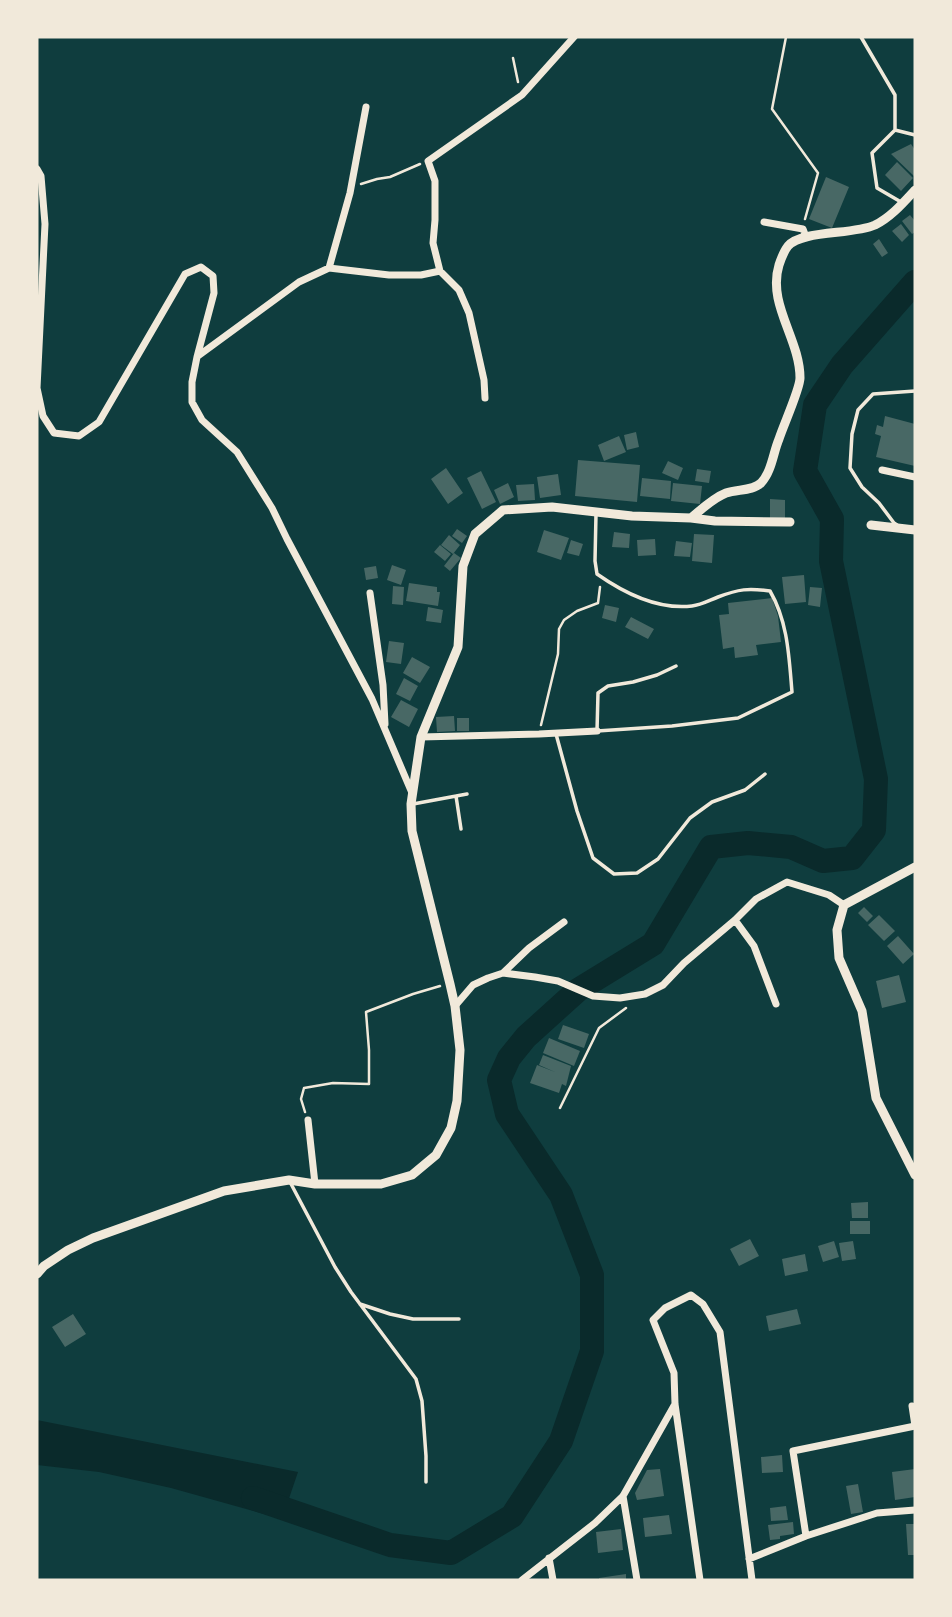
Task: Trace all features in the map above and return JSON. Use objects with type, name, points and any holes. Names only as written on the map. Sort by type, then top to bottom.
[{"type":"street","points":[[485,398],[484,380],[469,313],[459,290],[440,271],[433,243],[435,181],[428,161],[522,96],[574,37]]},
{"type":"street","points":[[329,268],[350,193],[366,107]]},
{"type":"street","points":[[37,169],[41,176],[45,224],[37,388],[43,416],[54,433],[79,436],[99,422],[185,274],[201,267],[213,276],[214,293],[197,357],[192,382],[192,402],[201,420],[237,452],[272,508],[372,699],[412,793]]},
{"type":"street","points":[[764,222],[804,233],[846,232],[874,225],[893,213],[915,190]]},
{"type":"street","points":[[691,518],[725,494],[758,486],[767,475],[800,381],[796,350],[776,293],[776,275],[789,244],[804,233]]},
{"type":"street","points":[[197,357],[299,282],[329,268],[389,275],[421,275],[440,271]]},
{"type":"street","points":[[883,470],[915,477]]},
{"type":"street","points":[[37,1274],[68,1250],[93,1238],[224,1191],[289,1180],[315,1184],[381,1184],[412,1175],[436,1155],[451,1128],[457,1101],[460,1050],[455,1006],[412,831],[411,804],[421,737],[458,647],[463,566],[475,534],[503,510],[552,507],[632,516],[790,522]]},
{"type":"street","points":[[871,525],[915,530]]},
{"type":"street","points":[[370,593],[383,685],[385,729]]},
{"type":"street","points":[[421,737],[597,731]]},
{"type":"street","points":[[915,867],[844,905],[837,930],[839,958],[862,1011],[876,1098],[915,1175]]},
{"type":"street","points":[[455,1006],[473,985],[503,974],[558,981],[593,996],[620,999],[645,994],[663,985],[756,899],[787,882],[829,895],[844,905]]},
{"type":"street","points":[[735,920],[754,946],[776,1004]]},
{"type":"street","points":[[503,974],[529,948],[564,922]]},
{"type":"street","points":[[308,1120],[315,1184]]},
{"type":"street","points":[[700,1580],[675,1404],[674,1373],[653,1320],[666,1308],[691,1295],[703,1304],[720,1332],[751,1580]]},
{"type":"street","points":[[522,1580],[623,1496],[675,1404]]},
{"type":"street","points":[[806,1536],[793,1451],[915,1426],[912,1406]]},
{"type":"street","points":[[623,1496],[637,1580]]},
{"type":"street","points":[[749,1559],[806,1536],[877,1513],[915,1510]]},
{"type":"street","points":[[549,1558],[552,1580]]},
{"type":"lane","points":[[861,37],[895,95],[895,130],[872,153],[877,188],[903,203]]},
{"type":"lane","points":[[895,130],[915,135]]},
{"type":"lane","points":[[904,528],[894,523],[862,487],[850,468],[852,435],[858,410],[873,394],[915,391]]},
{"type":"lane","points":[[596,512],[597,574],[618,588],[667,606],[694,606],[746,588],[770,591],[778,604],[786,634],[792,692],[738,718],[597,731],[598,693],[608,686],[657,675],[676,666]]},
{"type":"lane","points":[[555,732],[593,858],[614,874],[637,873],[658,859],[690,818],[712,802],[745,790],[765,774]]},
{"type":"lane","points":[[411,804],[467,794]]},
{"type":"lane","points":[[456,796],[461,829]]},
{"type":"lane","points":[[289,1180],[335,1267],[359,1304],[416,1379],[422,1401],[426,1482]]},
{"type":"lane","points":[[359,1304],[413,1319],[458,1319]]},
{"type":"path","points":[[786,37],[772,109],[818,173],[804,233]]},
{"type":"path","points":[[513,58],[522,96]]},
{"type":"path","points":[[350,193],[359,184],[404,173],[428,161]]},
{"type":"path","points":[[539,734],[558,654],[559,629],[564,620],[577,611],[597,603],[601,577]]},
{"type":"path","points":[[308,1120],[300,1099],[304,1088],[333,1083],[369,1084],[366,1012],[413,994],[450,984]]},
{"type":"path","points":[[560,1108],[599,1028],[627,1007]]},
{"type":"water","points":[[37,1420],[298,1472],[282,1519],[171,1488],[99,1472],[37,1465]]},
{"type":"building","points":[[911,144],[915,150],[915,177],[891,154]]},
{"type":"building","points":[[897,162],[913,178],[901,191],[885,175]]},
{"type":"building","points":[[826,177],[849,187],[832,228],[809,219]]},
{"type":"building","points":[[910,215],[915,221],[915,232],[912,234],[902,221]]},
{"type":"building","points":[[901,224],[909,235],[902,242],[892,231]]},
{"type":"building","points":[[879,239],[888,253],[882,257],[873,244]]},
{"type":"building","points":[[885,416],[915,424],[915,466],[876,457],[881,436],[875,434],[877,425],[883,427]]},
{"type":"building","points":[[636,432],[639,447],[627,450],[624,435]]},
{"type":"building","points":[[619,436],[626,452],[604,461],[598,445]]},
{"type":"building","points":[[578,460],[640,465],[637,502],[575,496]]},
{"type":"building","points":[[668,461],[683,468],[678,480],[662,473]]},
{"type":"building","points":[[446,468],[463,493],[448,504],[431,479]]},
{"type":"building","points":[[697,469],[711,471],[709,483],[695,481]]},
{"type":"building","points":[[481,471],[496,502],[482,509],[467,478]]},
{"type":"building","points":[[558,474],[561,495],[540,498],[537,477]]},
{"type":"building","points":[[642,478],[671,481],[670,499],[640,496]]},
{"type":"building","points":[[508,483],[514,497],[500,504],[494,490]]},
{"type":"building","points":[[673,483],[702,486],[700,504],[671,501]]},
{"type":"building","points":[[534,484],[535,500],[518,501],[516,485]]},
{"type":"building","points":[[770,499],[785,500],[785,519],[770,519]]},
{"type":"building","points":[[457,529],[467,536],[462,543],[452,536]]},
{"type":"building","points":[[544,530],[569,538],[561,560],[537,552]]},
{"type":"building","points":[[614,532],[630,534],[629,548],[612,547]]},
{"type":"building","points":[[694,534],[714,535],[712,563],[692,561]]},
{"type":"building","points":[[449,535],[460,545],[453,554],[441,545]]},
{"type":"building","points":[[655,539],[656,555],[638,556],[637,540]]},
{"type":"building","points":[[571,540],[583,544],[579,556],[567,553]]},
{"type":"building","points":[[676,541],[692,543],[690,557],[674,556]]},
{"type":"building","points":[[440,545],[451,554],[445,561],[434,552]]},
{"type":"building","points":[[454,553],[461,558],[450,571],[444,566]]},
{"type":"building","points":[[392,565],[406,570],[401,585],[387,580]]},
{"type":"building","points":[[376,566],[378,578],[366,580],[364,568]]},
{"type":"building","points":[[804,575],[806,602],[785,604],[782,577]]},
{"type":"building","points":[[409,583],[437,587],[437,592],[440,592],[438,606],[406,601]]},
{"type":"building","points":[[393,586],[404,587],[403,605],[392,604]]},
{"type":"building","points":[[810,587],[822,588],[820,607],[808,605]]},
{"type":"building","points":[[772,598],[778,616],[781,642],[756,645],[758,655],[735,658],[734,647],[723,649],[719,615],[729,614],[728,603]]},
{"type":"building","points":[[605,605],[619,608],[616,622],[602,618]]},
{"type":"building","points":[[428,607],[443,610],[441,623],[426,621]]},
{"type":"building","points":[[631,617],[654,629],[648,639],[625,627]]},
{"type":"building","points":[[389,641],[404,643],[401,664],[386,662]]},
{"type":"building","points":[[412,657],[430,667],[420,683],[403,673]]},
{"type":"building","points":[[404,678],[418,686],[410,701],[396,694]]},
{"type":"building","points":[[401,700],[418,709],[409,727],[391,717]]},
{"type":"building","points":[[454,716],[455,731],[437,732],[436,717]]},
{"type":"building","points":[[457,718],[469,718],[469,731],[457,731]]},
{"type":"building","points":[[864,907],[873,916],[867,922],[858,913]]},
{"type":"building","points":[[879,915],[895,931],[884,941],[868,925]]},
{"type":"building","points":[[898,936],[914,954],[903,964],[887,946]]},
{"type":"building","points":[[899,975],[906,1002],[882,1008],[876,981]]},
{"type":"building","points":[[563,1025],[589,1034],[584,1048],[558,1039]]},
{"type":"building","points":[[549,1038],[580,1051],[574,1066],[543,1053]]},
{"type":"building","points":[[543,1055],[571,1066],[566,1086],[562,1084],[559,1093],[530,1083],[537,1065],[555,1072],[539,1065]]},
{"type":"building","points":[[868,1202],[868,1218],[852,1218],[851,1203]]},
{"type":"building","points":[[850,1221],[870,1221],[870,1234],[850,1234]]},
{"type":"building","points":[[750,1239],[759,1256],[739,1266],[730,1249]]},
{"type":"building","points":[[834,1241],[839,1257],[823,1262],[818,1246]]},
{"type":"building","points":[[853,1241],[856,1259],[842,1261],[839,1243]]},
{"type":"building","points":[[805,1254],[808,1271],[785,1276],[782,1259]]},
{"type":"building","points":[[797,1309],[801,1324],[769,1331],[766,1316]]},
{"type":"building","points":[[73,1314],[86,1334],[65,1347],[52,1327]]},
{"type":"building","points":[[782,1455],[783,1472],[762,1473],[761,1457]]},
{"type":"building","points":[[660,1469],[664,1496],[637,1500],[635,1493],[647,1470]]},
{"type":"building","points":[[915,1469],[915,1497],[895,1500],[892,1472]]},
{"type":"building","points":[[858,1484],[863,1512],[851,1514],[846,1486]]},
{"type":"building","points":[[786,1506],[788,1520],[771,1521],[770,1508]]},
{"type":"building","points":[[669,1515],[672,1534],[645,1537],[643,1518]]},
{"type":"building","points":[[793,1522],[794,1534],[770,1540],[768,1525]]},
{"type":"building","points":[[906,1524],[915,1524],[915,1555],[908,1555]]},
{"type":"building","points":[[621,1529],[623,1550],[598,1553],[596,1532]]},
{"type":"building","points":[[626,1574],[626,1580],[599,1580],[599,1578]]},
{"type":"waterway","points":[[253,1498],[390,1545],[451,1553],[512,1516],[561,1441],[592,1351],[592,1275],[561,1195],[507,1114],[499,1080],[509,1058],[526,1037],[578,990],[653,944],[711,847],[748,843],[791,847],[823,861],[852,858],[874,830],[876,779],[831,561],[832,519],[805,471],[815,405],[842,365],[915,282]]}]
